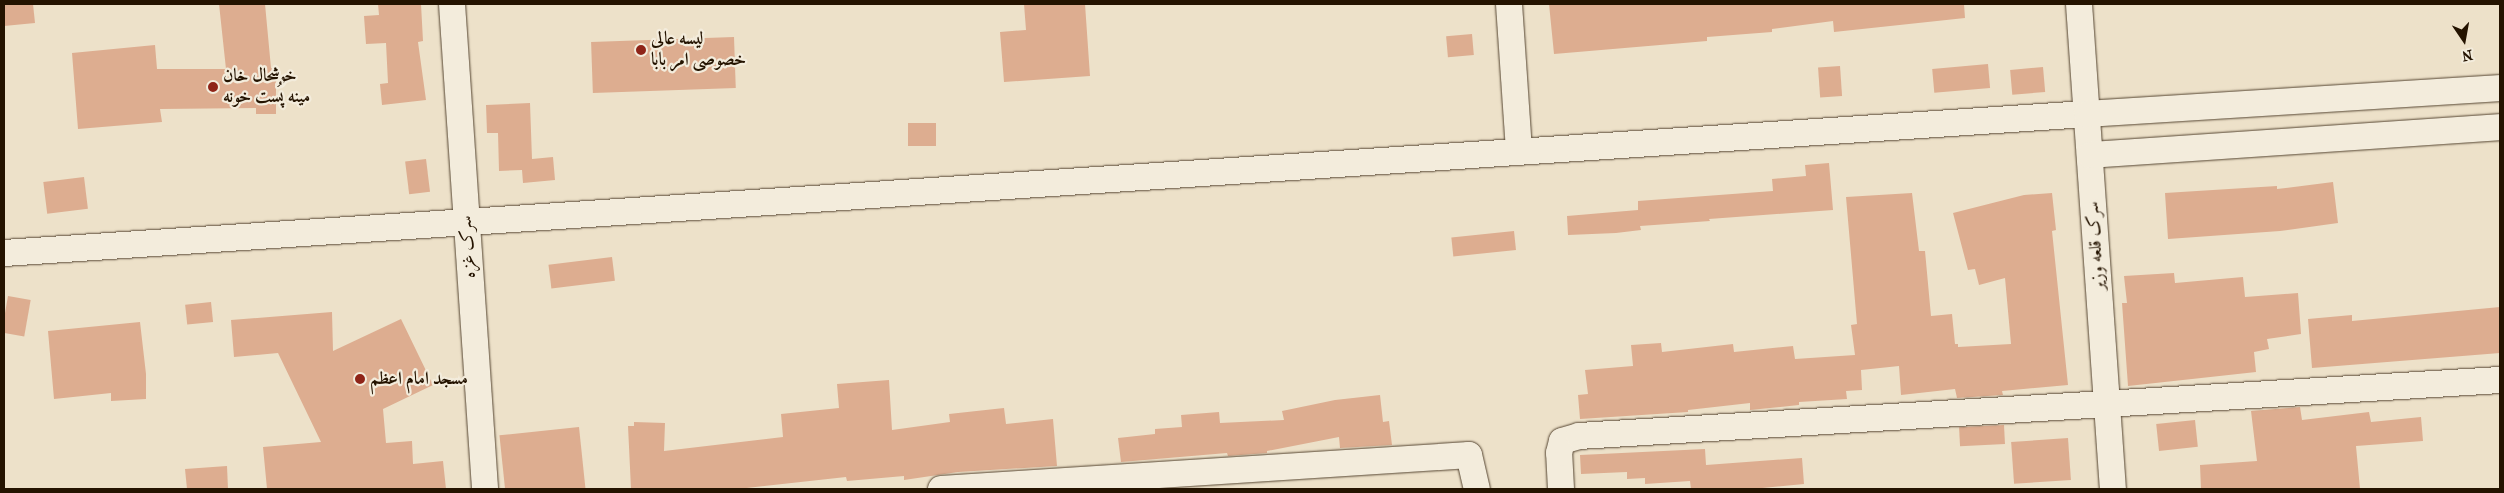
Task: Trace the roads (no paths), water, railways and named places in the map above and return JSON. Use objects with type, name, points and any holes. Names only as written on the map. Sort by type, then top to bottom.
[{"type":"street","name":"سرک غزه","points":[[452,4],[485,489]]},
{"type":"street","points":[[1508,4],[1519,151]]},
{"type":"street","name":"سرک قلعه وزیر","points":[[2079,4],[2113,489]]},
{"type":"street","points":[[4,253],[1519,151],[2500,88]]},
{"type":"street","points":[[2090,155],[2500,127]]},
{"type":"street","points":[[1561,489],[1558,453],[1562,442],[1579,436],[2107,402],[2500,380]]},
{"type":"street","points":[[941,489],[1469,455],[1477,489]]},
{"type":"place","name":"لیسه عالی خصوصی امر بابا","points":[[641,50]]},
{"type":"place","name":"خوشحال خان مینه پُست خونه","points":[[213,87]]},
{"type":"place","name":"مسجد امام اعظم","points":[[360,379]]}]
